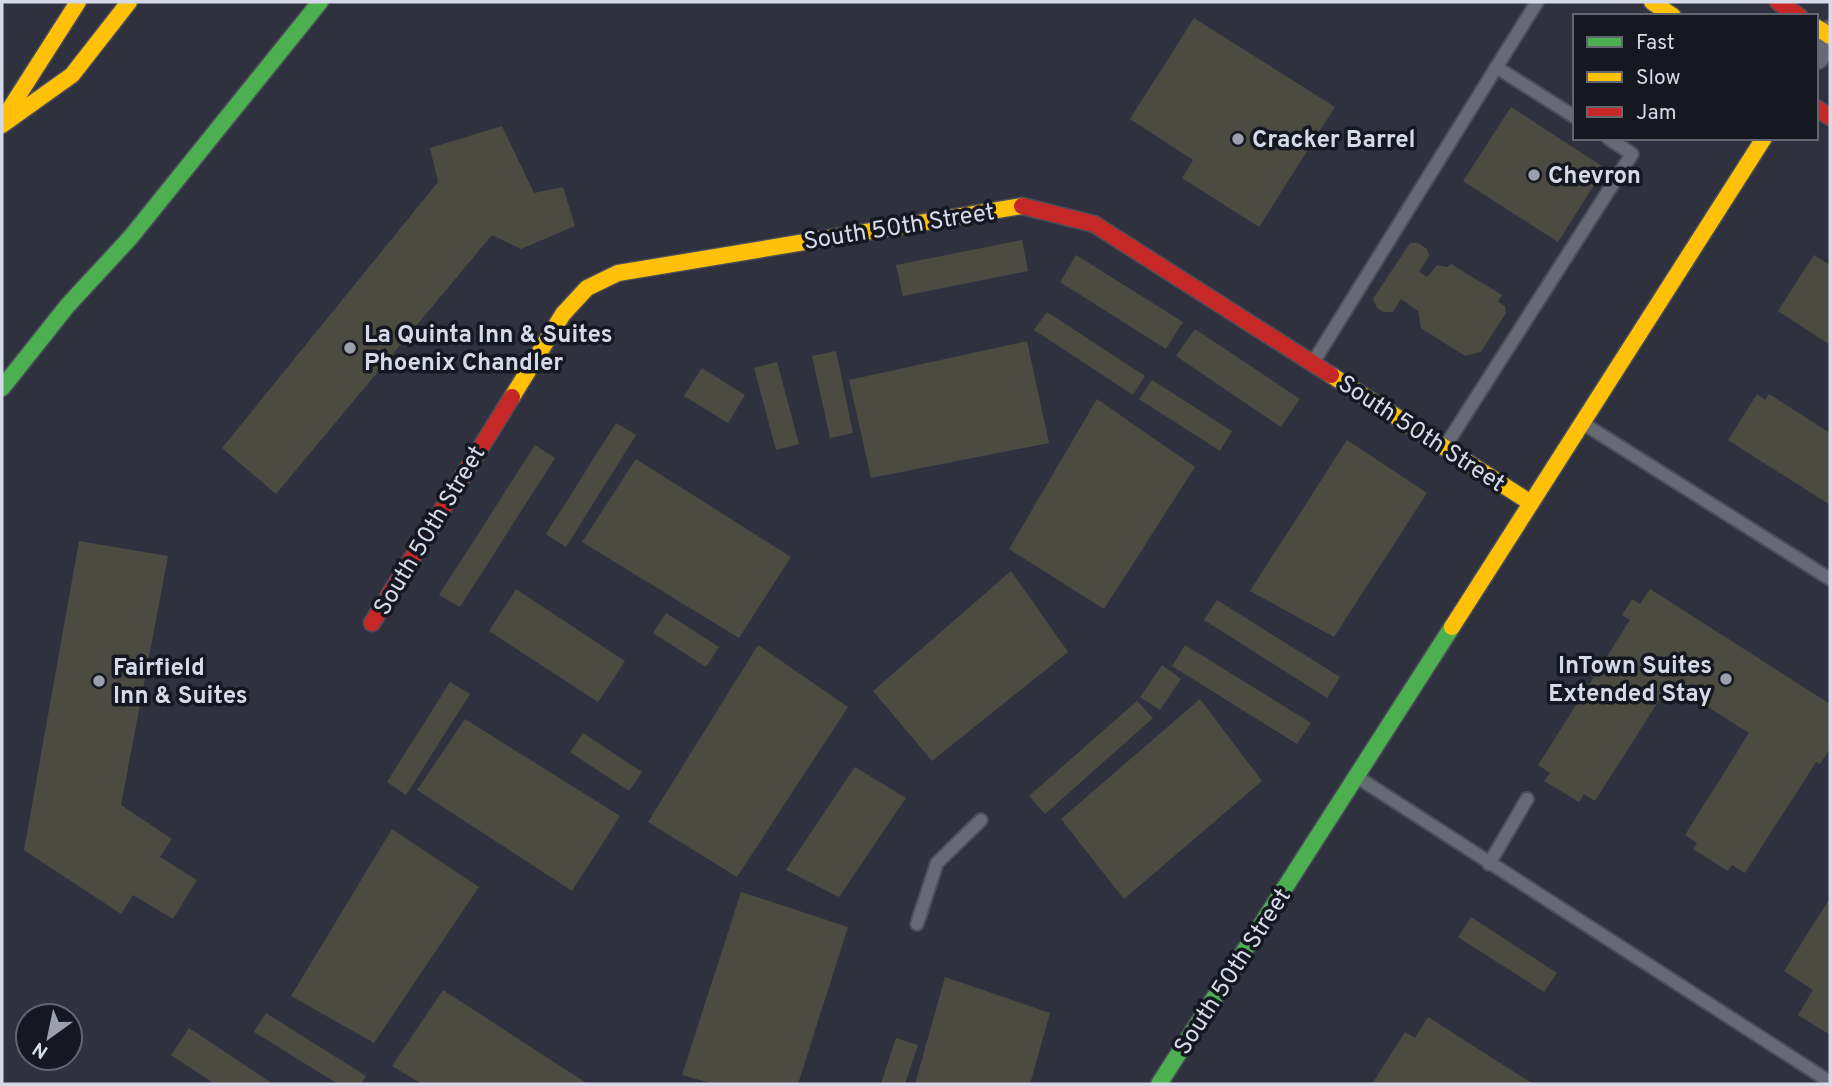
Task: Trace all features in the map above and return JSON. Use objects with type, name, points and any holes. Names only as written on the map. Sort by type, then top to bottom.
[{"type":"main road","points":[[2,123],[78,2]]},
{"type":"main road","points":[[2,123],[72,75],[129,2]]},
{"type":"main road","points":[[2,388],[68,304],[130,238],[320,2]]},
{"type":"main road","points":[[1651,2],[1670,14]]},
{"type":"main road","points":[[1778,2],[1796,14]]},
{"type":"main road","name":"South 50th Street","points":[[1159,1084],[1763,140]]},
{"type":"main road","name":"South 50th Street","points":[[372,623],[562,314],[587,288],[618,273],[1027,205],[1094,224],[1531,503]]},
{"type":"lane","points":[[1313,363],[1537,2]]},
{"type":"lane","points":[[1496,67],[1573,116]]},
{"type":"lane","points":[[1445,447],[1632,154],[1611,140]]},
{"type":"lane","points":[[1583,424],[1830,579]]},
{"type":"lane","points":[[1357,778],[1830,1082]]},
{"type":"lane","points":[[1489,864],[1527,799]]},
{"type":"lane","points":[[917,924],[937,863],[982,820]]},
{"type":"building","name":"Cracker Barrel","points":[[1194,18],[1335,107],[1259,227],[1182,178],[1193,160],[1130,119]]},
{"type":"building","name":"Chevron","points":[[1511,107],[1605,168],[1558,242],[1463,181]]},
{"type":"building","name":"La Quinta Inn & Suites Phoenix Chandler","points":[[502,126],[534,193],[563,187],[575,226],[521,249],[492,235],[276,494],[222,448],[438,182],[430,148]]},
{"type":"building","points":[[1022,240],[1028,271],[903,296],[896,265]]},
{"type":"building","points":[[1410,243],[1418,243],[1427,249],[1429,256],[1419,272],[1427,277],[1437,265],[1447,267],[1451,264],[1502,295],[1498,302],[1505,306],[1506,313],[1481,352],[1465,356],[1421,328],[1418,311],[1401,299],[1393,312],[1383,312],[1377,308],[1373,299]]},
{"type":"building","points":[[1076,255],[1183,322],[1166,349],[1060,282]]},
{"type":"building","points":[[1814,255],[1830,265],[1830,345],[1778,311]]},
{"type":"building","points":[[1047,312],[1145,376],[1133,395],[1034,330]]},
{"type":"building","points":[[1195,329],[1300,399],[1281,427],[1176,356]]},
{"type":"building","points":[[1027,341],[1049,443],[871,478],[849,380]]},
{"type":"building","points":[[836,351],[853,433],[830,438],[812,356]]},
{"type":"building","points":[[777,362],[799,444],[776,450],[754,368]]},
{"type":"building","points":[[702,368],[745,395],[728,423],[684,396]]},
{"type":"building","points":[[1152,380],[1232,431],[1220,451],[1139,399]]},
{"type":"building","points":[[1757,394],[1765,400],[1769,394],[1830,433],[1830,505],[1728,440]]},
{"type":"building","points":[[1097,399],[1195,467],[1104,609],[1009,549]]},
{"type":"building","points":[[616,423],[636,435],[566,547],[546,534]]},
{"type":"building","points":[[1347,440],[1427,493],[1334,637],[1250,591]]},
{"type":"building","points":[[535,445],[555,458],[460,607],[439,595]]},
{"type":"building","points":[[636,459],[791,557],[739,638],[582,542]]},
{"type":"building","name":"Fairfield Inn & Suites","points":[[79,541],[168,556],[121,805],[172,839],[160,857],[197,880],[173,919],[133,895],[121,914],[24,850]]},
{"type":"building","points":[[1011,571],[1068,652],[932,761],[873,691]]},
{"type":"building","points":[[516,589],[625,661],[598,702],[489,631]]},
{"type":"building","points":[[1650,589],[1830,704],[1830,749],[1820,764],[1816,762],[1745,873],[1732,865],[1728,871],[1693,849],[1697,843],[1685,835],[1749,733],[1670,683],[1595,801],[1584,794],[1579,802],[1544,781],[1550,773],[1538,765],[1630,620],[1622,615],[1632,599],[1640,604]]},
{"type":"building","points":[[1217,600],[1340,677],[1327,698],[1204,620]]},
{"type":"building","points":[[666,613],[719,647],[706,667],[653,633]]},
{"type":"building","points":[[758,645],[848,707],[737,877],[648,822]]},
{"type":"building","points":[[1185,645],[1311,723],[1297,744],[1172,666]]},
{"type":"building","points":[[1162,665],[1181,679],[1160,710],[1140,697]]},
{"type":"building","points":[[450,682],[470,694],[406,795],[387,782]]},
{"type":"building","points":[[1200,699],[1262,781],[1124,899],[1061,819]]},
{"type":"building","points":[[1137,701],[1153,718],[1045,814],[1029,796]]},
{"type":"building","points":[[465,719],[620,816],[572,891],[417,790]]},
{"type":"building","points":[[583,733],[642,772],[629,791],[570,752]]},
{"type":"building","points":[[855,767],[906,798],[839,897],[786,870]]},
{"type":"building","points":[[392,829],[479,887],[374,1043],[291,996]]},
{"type":"building","points":[[741,892],[848,927],[798,1084],[714,1084],[682,1075]]},
{"type":"building","points":[[1830,898],[1830,1035],[1798,1015],[1813,990],[1784,971]]},
{"type":"building","points":[[1471,917],[1557,973],[1544,992],[1458,937]]},
{"type":"building","points":[[945,977],[1050,1013],[1030,1084],[915,1084]]},
{"type":"building","points":[[443,990],[588,1084],[422,1084],[392,1066]]},
{"type":"building","points":[[266,1013],[366,1076],[361,1084],[338,1084],[254,1032]]},
{"type":"building","points":[[1428,1017],[1533,1084],[1372,1084],[1405,1032],[1415,1038]]},
{"type":"building","points":[[189,1028],[273,1084],[215,1084],[171,1055]]},
{"type":"building","points":[[896,1038],[918,1045],[905,1084],[881,1084]]},
{"type":"traffic: fast","points":[[2,388],[68,305],[130,238],[320,2]]},
{"type":"traffic: fast","points":[[1159,1084],[1452,627]]},
{"type":"traffic: slow","points":[[9,110],[78,2]]},
{"type":"traffic: slow","points":[[2,125],[72,75],[129,2]]},
{"type":"traffic: slow","points":[[1652,2],[1670,14]]},
{"type":"traffic: slow","points":[[1818,28],[1830,36]]},
{"type":"traffic: slow","points":[[1452,627],[1763,140]]},
{"type":"traffic: slow","points":[[512,397],[563,314],[587,288],[618,273],[1022,206]]},
{"type":"traffic: slow","points":[[1331,375],[1531,503]]},
{"type":"traffic: jam","points":[[1778,2],[1796,14]]},
{"type":"traffic: jam","points":[[1818,109],[1830,117]]},
{"type":"traffic: jam","points":[[1022,206],[1094,224],[1331,375]]},
{"type":"traffic: jam","points":[[372,623],[512,397]]},
{"type":"place","name":"Cracker Barrel","points":[[1238,139]]},
{"type":"place","name":"Chevron","points":[[1534,175]]},
{"type":"place","name":"La Quinta Inn & Suites Phoenix Chandler","points":[[350,348]]},
{"type":"place","name":"InTown Suites Extended Stay","points":[[1726,679]]},
{"type":"place","name":"Fairfield Inn & Suites","points":[[99,681]]}]
